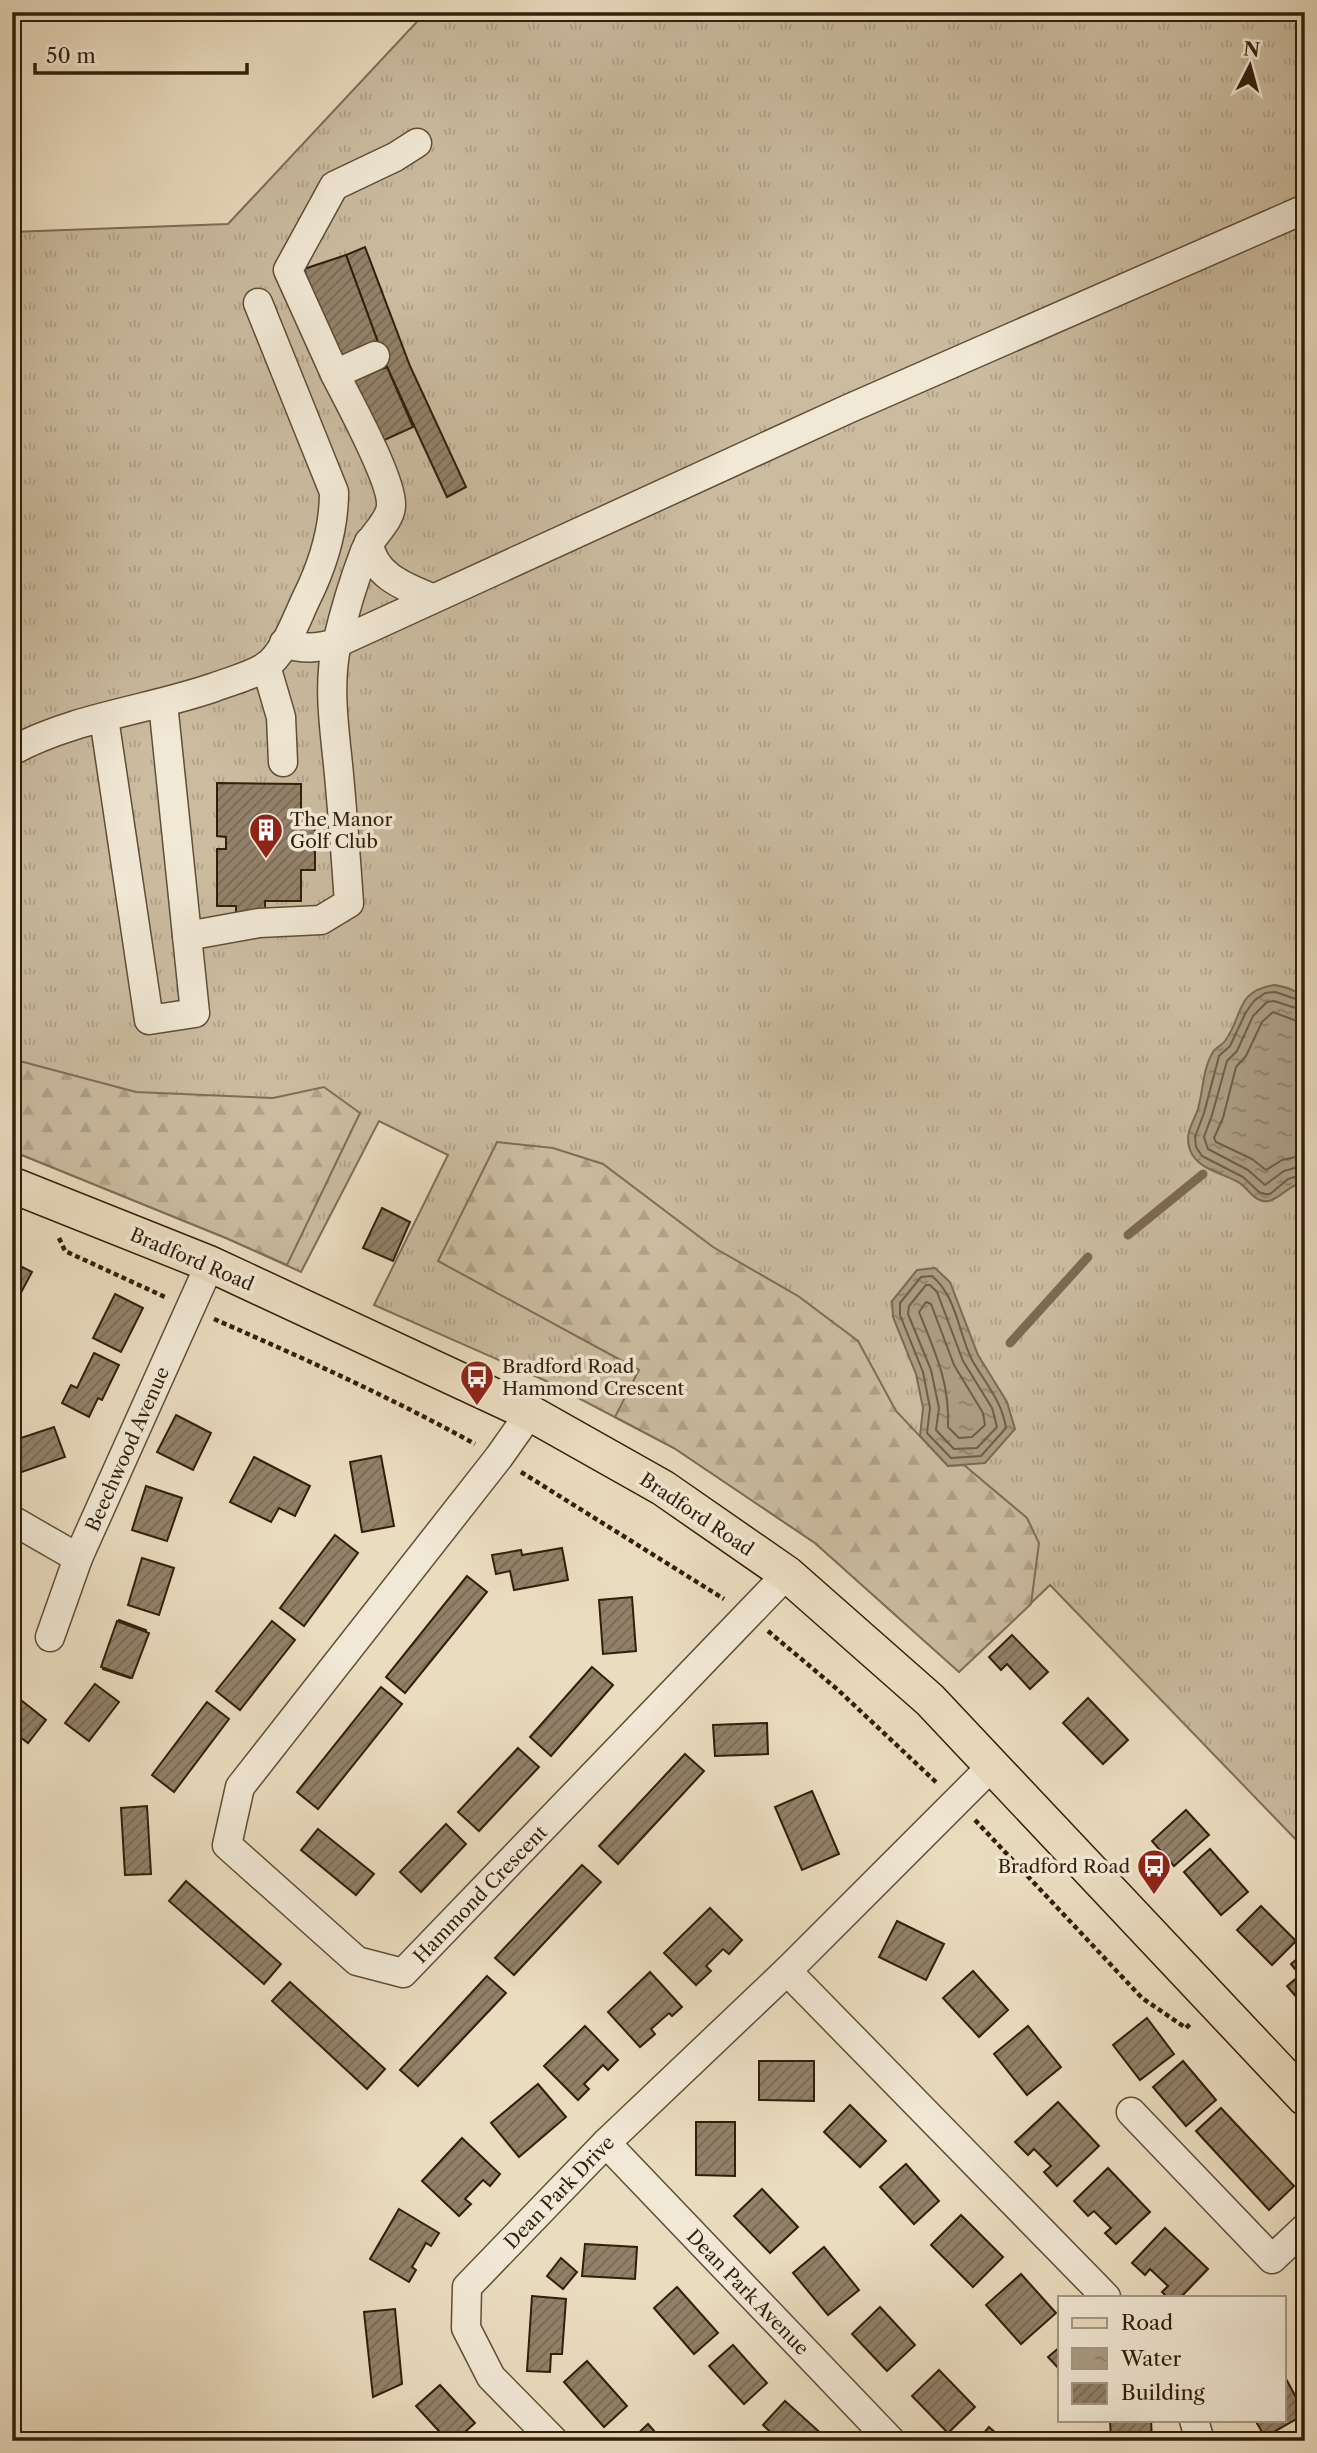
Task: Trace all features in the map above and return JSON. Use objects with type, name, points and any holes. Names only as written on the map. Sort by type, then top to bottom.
[{"type":"main road","name":"Bradford Road","points":[[27,1191],[210,1264],[530,1413],[663,1488],[787,1574],[930,1700],[1305,2098]]},
{"type":"street","points":[[187,936],[259,923],[321,920],[349,903],[332,675],[337,643],[369,542],[389,514],[390,495],[374,453],[288,270],[334,186],[395,157],[417,143]]},
{"type":"street","points":[[284,643],[315,649],[337,643],[848,409],[1305,209]]},
{"type":"street","points":[[12,751],[66,728],[191,696],[266,666],[284,643],[319,572],[334,513],[334,492],[258,303]]},
{"type":"street","points":[[335,374],[375,356]]},
{"type":"street","points":[[369,542],[370,557],[385,574],[407,588],[432,598]]},
{"type":"street","points":[[266,666],[281,717],[283,762]]},
{"type":"street","points":[[104,718],[149,1020],[195,1013],[163,703]]},
{"type":"street","name":"Beechwood Avenue","points":[[50,1637],[78,1558],[210,1264]]},
{"type":"street","name":"Hammond Crescent","points":[[530,1413],[499,1457],[240,1787],[227,1845],[357,1961],[403,1973],[787,1574]]},
{"type":"street","points":[[12,1520],[78,1558]]},
{"type":"street","name":"Dean Park Drive","points":[[554,2441],[491,2377],[466,2328],[467,2287],[606,2143],[787,1970],[992,1766]]},
{"type":"street","points":[[787,1970],[1105,2296]]},
{"type":"street","points":[[1131,2112],[1272,2259],[1305,2228]]},
{"type":"street","name":"Dean Park Avenue","points":[[606,2143],[891,2441]]},
{"type":"street","points":[[1195,2422],[1200,2441]]},
{"type":"path","points":[[27,1191],[65,1251],[317,1364],[422,1415],[499,1457],[749,1615],[836,1689],[956,1801],[1142,1998],[1186,2028],[1213,2003]]},
{"type":"green space","points":[[426,12],[1305,12],[1305,1849],[1050,1585],[959,1672],[815,1543],[674,1448],[544,1380],[374,1305],[448,1155],[379,1121],[301,1272],[226,1238],[12,1151],[12,232],[228,224]]},
{"type":"green space","points":[[12,1059],[136,1092],[273,1098],[324,1087],[360,1113],[287,1265],[12,1151]]},
{"type":"green space","points":[[497,1142],[553,1148],[603,1164],[713,1247],[798,1296],[858,1341],[896,1411],[948,1466],[964,1465],[1027,1518],[1039,1543],[1031,1604],[959,1672],[815,1543],[674,1448],[615,1417],[639,1370],[438,1261]]},
{"type":"water","points":[[1275,985],[1305,996],[1305,1181],[1271,1200],[1263,1201],[1238,1182],[1198,1162],[1190,1150],[1188,1139],[1198,1109],[1207,1065],[1213,1052],[1231,1032],[1246,999],[1253,992]]},
{"type":"water","points":[[935,1268],[950,1282],[978,1355],[1007,1402],[1015,1429],[985,1463],[948,1466],[920,1436],[923,1408],[916,1374],[893,1317],[892,1301],[917,1270]]},
{"type":"building","points":[[365,247],[410,366],[466,487],[447,497],[387,367],[346,255]]},
{"type":"building","points":[[346,255],[379,345],[337,362],[304,269]]},
{"type":"building","points":[[387,367],[413,427],[378,443],[351,381]]},
{"type":"building","name":"The Manor Golf Club","points":[[217,783],[301,784],[301,817],[315,817],[315,870],[301,870],[301,901],[265,901],[265,916],[236,916],[236,906],[217,906],[217,849],[226,849],[226,837],[217,836]]},
{"type":"building","points":[[382,1208],[410,1222],[393,1261],[363,1248]]},
{"type":"building","points":[[12,1262],[32,1272],[17,1300],[12,1298]]},
{"type":"building","points":[[115,1294],[143,1308],[121,1352],[93,1338]]},
{"type":"building","points":[[94,1353],[119,1365],[102,1400],[98,1398],[89,1417],[62,1403],[71,1385],[77,1388]]},
{"type":"building","points":[[176,1415],[211,1433],[193,1470],[157,1452]]},
{"type":"building","points":[[54,1427],[65,1457],[16,1474],[12,1464],[12,1441]]},
{"type":"building","points":[[381,1456],[394,1526],[362,1532],[350,1462]]},
{"type":"building","points":[[254,1457],[310,1486],[295,1516],[279,1508],[271,1522],[230,1502]]},
{"type":"building","points":[[146,1486],[182,1498],[167,1541],[132,1530]]},
{"type":"building","points":[[335,1535],[358,1553],[304,1626],[280,1608]]},
{"type":"building","points":[[562,1548],[568,1580],[514,1590],[510,1571],[496,1574],[492,1555],[521,1550],[522,1555]]},
{"type":"building","points":[[142,1558],[174,1568],[159,1615],[128,1605]]},
{"type":"building","points":[[467,1576],[487,1592],[405,1693],[386,1677]]},
{"type":"building","points":[[632,1597],[636,1651],[603,1654],[599,1600]]},
{"type":"building","points":[[119,1620],[146,1630],[130,1678],[103,1669]]},
{"type":"building","points":[[117,1621],[149,1633],[132,1678],[101,1667]]},
{"type":"building","points":[[272,1621],[295,1640],[240,1710],[216,1691]]},
{"type":"building","points":[[1012,1635],[1048,1672],[1030,1689],[1007,1664],[1001,1670],[989,1657]]},
{"type":"building","points":[[592,1667],[613,1685],[551,1756],[530,1737]]},
{"type":"building","points":[[95,1684],[119,1702],[89,1741],[65,1723]]},
{"type":"building","points":[[381,1687],[402,1704],[318,1809],[297,1792]]},
{"type":"building","points":[[12,1693],[46,1720],[28,1743],[12,1731]]},
{"type":"building","points":[[1088,1698],[1128,1740],[1103,1764],[1063,1723]]},
{"type":"building","points":[[207,1702],[229,1719],[174,1792],[152,1775]]},
{"type":"building","points":[[767,1723],[768,1754],[715,1756],[713,1725]]},
{"type":"building","points":[[518,1748],[539,1767],[479,1831],[458,1812]]},
{"type":"building","points":[[685,1754],[704,1771],[618,1864],[599,1846]]},
{"type":"building","points":[[812,1791],[839,1854],[802,1870],[775,1807]]},
{"type":"building","points":[[147,1806],[151,1874],[125,1875],[121,1808]]},
{"type":"building","points":[[1186,1810],[1209,1835],[1174,1866],[1152,1841]]},
{"type":"building","points":[[446,1824],[466,1844],[421,1892],[400,1872]]},
{"type":"building","points":[[318,1829],[374,1874],[356,1895],[301,1850]]},
{"type":"building","points":[[1210,1849],[1248,1892],[1221,1915],[1184,1872]]},
{"type":"building","points":[[582,1865],[601,1882],[514,1975],[495,1958]]},
{"type":"building","points":[[186,1881],[281,1964],[264,1984],[169,1901]]},
{"type":"building","points":[[1261,1906],[1296,1941],[1272,1965],[1237,1930]]},
{"type":"building","points":[[710,1908],[742,1940],[729,1954],[723,1949],[706,1966],[711,1971],[696,1985],[664,1953]]},
{"type":"building","points":[[897,1921],[944,1944],[926,1980],[879,1957]]},
{"type":"building","points":[[1305,1952],[1304,2006],[1287,1986],[1300,1975],[1291,1964]]},
{"type":"building","points":[[973,1971],[1008,2010],[979,2037],[943,1998]]},
{"type":"building","points":[[650,1972],[682,2007],[672,2016],[669,2013],[651,2029],[655,2034],[640,2047],[608,2012]]},
{"type":"building","points":[[487,1976],[506,1993],[418,2086],[400,2070]]},
{"type":"building","points":[[290,1982],[385,2069],[367,2089],[272,2001]]},
{"type":"building","points":[[1147,2018],[1174,2054],[1140,2080],[1113,2045]]},
{"type":"building","points":[[585,2026],[618,2060],[608,2070],[603,2065],[584,2084],[589,2089],[578,2100],[544,2066]]},
{"type":"building","points":[[1028,2026],[1061,2067],[1027,2095],[994,2054]]},
{"type":"building","points":[[759,2061],[814,2061],[814,2101],[759,2100]]},
{"type":"building","points":[[1183,2061],[1216,2100],[1186,2126],[1153,2087]]},
{"type":"building","points":[[538,2084],[566,2117],[519,2157],[491,2123]]},
{"type":"building","points":[[1058,2102],[1099,2146],[1057,2186],[1044,2172],[1051,2166],[1034,2149],[1028,2155],[1015,2142]]},
{"type":"building","points":[[850,2105],[886,2141],[860,2167],[824,2132]]},
{"type":"building","points":[[1221,2108],[1294,2186],[1269,2210],[1196,2131]]},
{"type":"building","points":[[696,2122],[735,2122],[735,2176],[696,2175]]},
{"type":"building","points":[[462,2138],[500,2174],[490,2186],[483,2180],[465,2199],[471,2204],[459,2216],[422,2181]]},
{"type":"building","points":[[906,2164],[939,2201],[914,2224],[880,2187]]},
{"type":"building","points":[[1108,2168],[1150,2212],[1116,2244],[1105,2233],[1111,2228],[1094,2211],[1088,2216],[1074,2201]]},
{"type":"building","points":[[762,2189],[798,2227],[770,2253],[734,2216]]},
{"type":"building","points":[[399,2209],[439,2233],[431,2246],[426,2243],[412,2267],[416,2270],[409,2282],[370,2259]]},
{"type":"building","points":[[961,2215],[1003,2257],[973,2287],[931,2245]]},
{"type":"building","points":[[1165,2228],[1208,2269],[1182,2296],[1166,2296],[1162,2292],[1168,2286],[1150,2269],[1145,2275],[1132,2263]]},
{"type":"building","points":[[585,2244],[637,2247],[635,2279],[582,2276]]},
{"type":"building","points":[[824,2247],[859,2290],[828,2315],[793,2273]]},
{"type":"building","points":[[561,2258],[577,2272],[563,2289],[547,2276]]},
{"type":"building","points":[[1021,2274],[1056,2313],[1021,2344],[986,2305]]},
{"type":"building","points":[[677,2287],[718,2333],[694,2354],[654,2308]]},
{"type":"building","points":[[532,2296],[566,2299],[562,2354],[551,2354],[550,2372],[527,2371]]},
{"type":"building","points":[[880,2307],[915,2345],[887,2371],[852,2334]]},
{"type":"building","points":[[395,2309],[402,2384],[373,2397],[364,2312]]},
{"type":"building","points":[[733,2345],[767,2383],[744,2404],[709,2366]]},
{"type":"building","points":[[1058,2349],[1058,2368],[1048,2357]]},
{"type":"building","points":[[587,2361],[627,2406],[604,2427],[564,2382]]},
{"type":"building","points":[[939,2370],[975,2407],[948,2433],[912,2396]]},
{"type":"building","points":[[1286,2379],[1305,2414],[1265,2437],[1256,2422],[1286,2422]]},
{"type":"building","points":[[440,2385],[475,2423],[455,2441],[448,2441],[416,2406]]},
{"type":"building","points":[[785,2401],[824,2436],[820,2441],[780,2441],[763,2425]]},
{"type":"building","points":[[1110,2422],[1151,2422],[1152,2441],[1111,2441]]},
{"type":"building","points":[[648,2424],[663,2441],[630,2441]]},
{"type":"building","points":[[989,2427],[1005,2441],[977,2441]]},
{"type":"waterway","points":[[1128,1235],[1203,1174]]},
{"type":"waterway","points":[[1010,1343],[1088,1257]]},
{"type":"place","name":"The Manor Golf Club","points":[[266,860]]},
{"type":"place","name":"Bradford Road Hammond Crescent","points":[[477,1407]]},
{"type":"place","name":"Bradford Road","points":[[1154,1896]]}]
